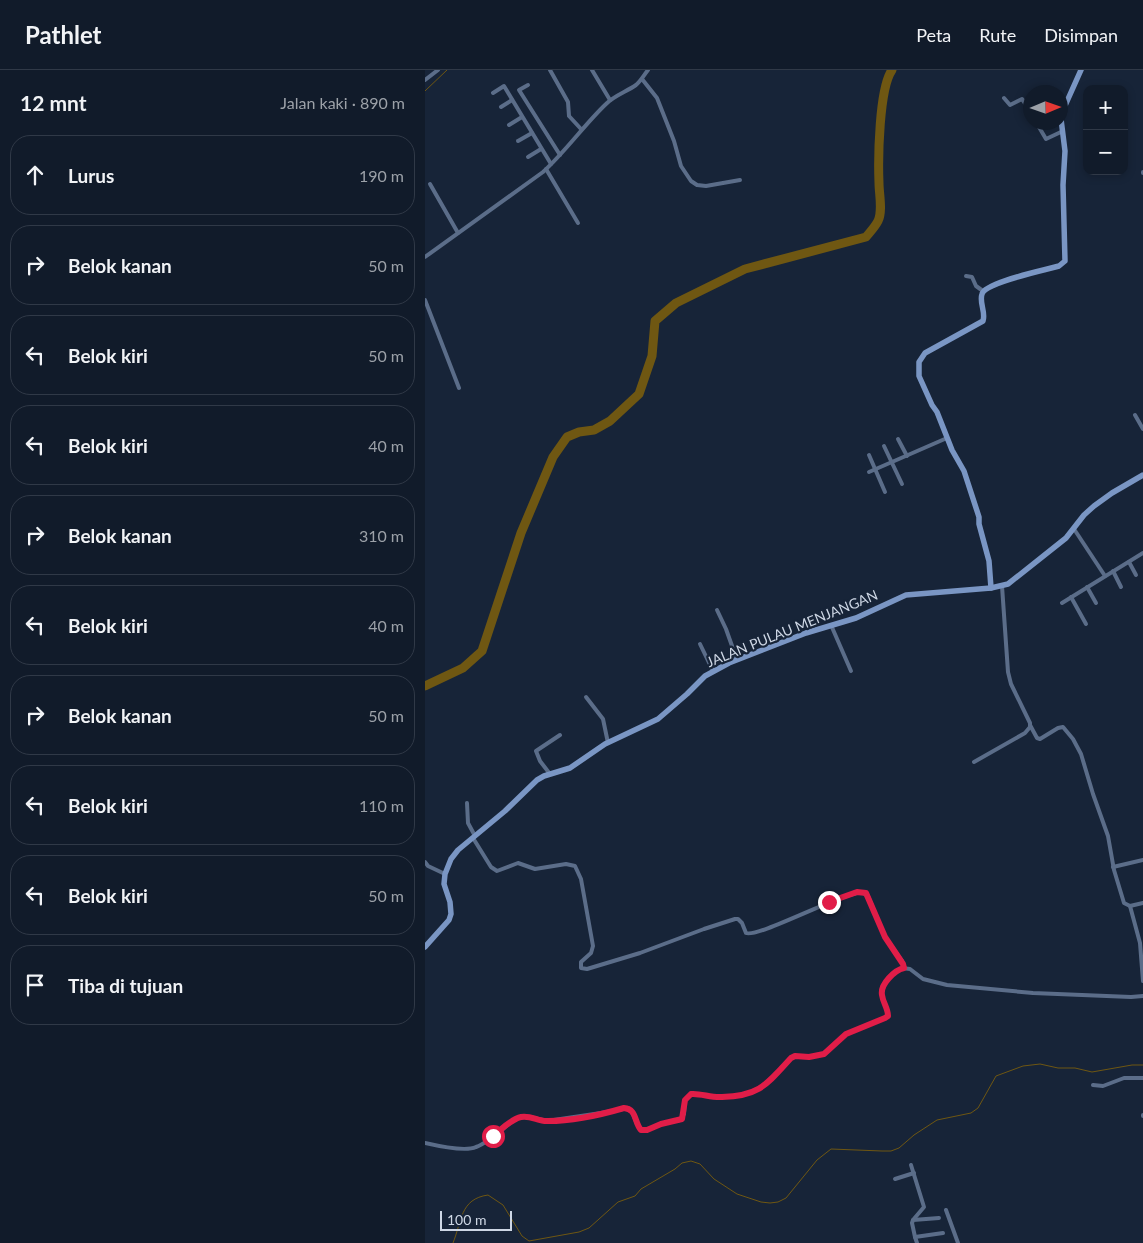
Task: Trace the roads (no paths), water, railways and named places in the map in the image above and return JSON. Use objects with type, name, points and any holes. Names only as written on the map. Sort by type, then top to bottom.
[{"type":"street","points":[[425,80],[438,70]]},
{"type":"street","points":[[550,70],[568,102],[569,116],[581,129]]},
{"type":"street","points":[[591,70],[610,100]]},
{"type":"street","points":[[425,256],[546,169],[581,129],[610,100],[636,85],[648,70]]},
{"type":"street","points":[[991,588],[989,561],[978,514],[964,471],[919,376],[919,362],[929,351],[983,321],[985,316],[981,297],[983,291],[997,283],[1059,266],[1065,261],[1063,185],[1065,151],[1062,113],[1081,70]]},
{"type":"street","points":[[641,79],[654,92],[657,98],[674,141],[681,166],[691,181],[697,185],[707,186],[740,180]]},
{"type":"street","points":[[528,85],[519,90],[560,155]]},
{"type":"street","points":[[493,93],[503,86],[551,164]]},
{"type":"street","points":[[1004,98],[1010,105],[1021,99],[1023,102]]},
{"type":"street","points":[[501,107],[512,100]]},
{"type":"street","points":[[509,125],[522,117]]},
{"type":"street","points":[[1041,130],[1046,139],[1063,131]]},
{"type":"street","points":[[518,141],[532,133]]},
{"type":"street","points":[[528,157],[541,149]]},
{"type":"street","points":[[546,169],[578,223]]},
{"type":"street","points":[[430,184],[458,233]]},
{"type":"street","points":[[966,276],[972,277],[976,286],[983,291]]},
{"type":"street","points":[[425,300],[459,388]]},
{"type":"street","points":[[1135,415],[1143,429]]},
{"type":"street","points":[[869,472],[947,438]]},
{"type":"street","points":[[898,439],[907,456]]},
{"type":"street","points":[[884,446],[902,484]]},
{"type":"street","points":[[869,455],[885,492]]},
{"type":"street","name":"JALAN PULAU MENJANGAN","points":[[445,874],[458,850],[505,811],[537,780],[576,765],[608,743],[658,719],[701,679],[713,671],[806,633],[856,618],[905,595],[1002,586],[1062,541],[1089,510],[1099,502],[1143,475]]},
{"type":"street","points":[[1074,529],[1105,576]]},
{"type":"street","points":[[1062,602],[1143,553]]},
{"type":"street","points":[[1129,562],[1136,575]]},
{"type":"street","points":[[1113,571],[1121,587]]},
{"type":"street","points":[[1002,586],[1003,624],[1007,645],[1009,676],[1037,738],[1040,739],[1063,727],[1076,743],[1108,836],[1113,868],[1125,903],[1130,906],[1140,943],[1143,981]]},
{"type":"street","points":[[1087,587],[1096,603]]},
{"type":"street","points":[[1071,597],[1086,624]]},
{"type":"street","points":[[717,610],[737,660]]},
{"type":"street","points":[[831,625],[851,671]]},
{"type":"street","points":[[700,644],[713,671]]},
{"type":"street","points":[[586,697],[603,719],[608,743]]},
{"type":"street","points":[[974,762],[1025,733],[1029,730],[1030,725]]},
{"type":"street","points":[[550,774],[540,761],[536,751],[560,735]]},
{"type":"street","points":[[467,803],[468,823],[474,837],[491,867],[497,871],[518,863],[535,870],[566,864],[575,866],[581,879],[593,946],[591,953],[581,962],[581,968],[640,953],[735,919],[739,919],[742,922],[746,933],[752,934],[829,902],[862,892],[868,896],[885,937],[902,961],[904,968]]},
{"type":"street","points":[[1113,868],[1143,860]]},
{"type":"street","points":[[425,947],[449,920],[451,914],[450,902],[444,884],[445,874],[427,865]]},
{"type":"street","points":[[1130,906],[1143,903]]},
{"type":"street","points":[[425,1143],[474,1148],[515,1119],[522,1117],[530,1117],[547,1122],[628,1108],[633,1111],[636,1124],[644,1131],[661,1124],[680,1120],[684,1114],[685,1100],[691,1094],[722,1097],[755,1092],[767,1084],[791,1058],[795,1056],[809,1057],[824,1054],[846,1034],[888,1016],[882,996],[884,985],[898,970],[904,968],[910,969],[923,979],[953,986],[1060,995],[1143,996]]},
{"type":"street","points":[[1093,1085],[1105,1086],[1124,1078],[1143,1078]]},
{"type":"street","points":[[911,1165],[924,1208],[911,1223],[917,1243]]},
{"type":"street","points":[[895,1179],[914,1173]]},
{"type":"street","points":[[946,1210],[958,1243]]},
{"type":"street","points":[[913,1220],[939,1218]]},
{"type":"street","points":[[915,1237],[943,1233]]},
{"type":"waterway","points":[[425,91],[447,70]]},
{"type":"waterway","points":[[425,686],[463,668],[482,651],[521,533],[553,457],[567,437],[579,432],[594,430],[610,421],[639,394],[652,356],[655,321],[676,303],[745,269],[866,237],[874,227],[880,212],[880,124],[884,92],[892,70]]},
{"type":"waterway","points":[[453,1243],[463,1212],[472,1201],[479,1197],[488,1195],[503,1205],[522,1236],[529,1241],[579,1232],[589,1228],[618,1202],[635,1196],[641,1189],[682,1163],[691,1161],[700,1164],[714,1179],[737,1194],[761,1202],[778,1202],[786,1198],[817,1160],[831,1149],[891,1151],[899,1148],[914,1135],[937,1120],[971,1113],[978,1108],[996,1076],[1023,1066],[1040,1064],[1092,1072],[1143,1065]]}]
